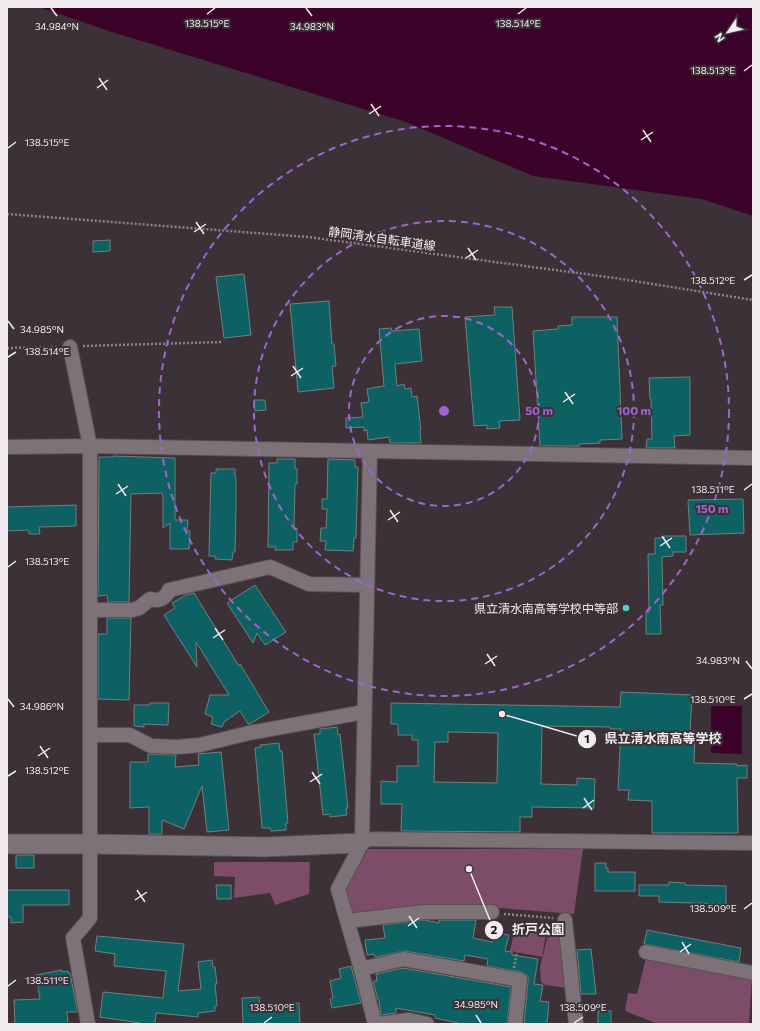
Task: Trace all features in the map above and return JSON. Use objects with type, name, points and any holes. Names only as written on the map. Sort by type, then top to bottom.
[{"type":"street","points":[[70,347],[90,446],[90,918],[73,938],[88,1024]]},
{"type":"street","points":[[7,447],[90,446],[753,458]]},
{"type":"street","points":[[370,451],[361,841],[358,852],[338,889],[361,968],[375,1024]]},
{"type":"street","points":[[90,610],[132,610],[139,608],[150,599],[155,601],[161,600],[167,595],[169,590],[270,567],[309,584],[367,585]]},
{"type":"street","points":[[90,735],[130,735],[151,746],[178,747],[364,712]]},
{"type":"street","points":[[7,844],[264,847],[361,841],[753,843]]},
{"type":"street","points":[[347,921],[425,912],[492,912]]},
{"type":"street","points":[[565,920],[576,1024]]},
{"type":"street","points":[[646,952],[753,973]]},
{"type":"street","points":[[361,968],[403,959],[520,980],[515,1024]]},
{"type":"street","points":[[379,1024],[409,1020],[427,1024]]},
{"type":"path","name":"静岡清水自転車道線","points":[[7,214],[308,237],[615,278],[753,300]]},
{"type":"path","points":[[7,348],[222,342]]},
{"type":"path","points":[[492,912],[565,920]]},
{"type":"path","points":[[515,962],[517,952]]},
{"type":"shaded area","points":[[39,7],[753,7],[753,216],[702,199],[533,176],[406,122],[112,32]]},
{"type":"shaded area","points":[[711,706],[742,706],[742,754],[711,753]]},
{"type":"shaded area","points":[[368,849],[583,849],[574,914],[462,905],[351,915],[346,889]]},
{"type":"shaded area","points":[[214,862],[310,862],[309,894],[275,905],[270,893],[234,898],[235,877],[214,876]]},
{"type":"shaded area","points":[[516,922],[547,928],[542,957],[510,951]]},
{"type":"shaded area","points":[[550,927],[563,929],[568,988],[545,985],[541,982],[540,967]]},
{"type":"shaded area","points":[[646,958],[752,979],[749,1024],[658,1024],[625,1011],[628,993],[637,994]]},
{"type":"building","points":[[110,240],[110,251],[93,252],[93,241]]},
{"type":"building","points":[[244,274],[251,335],[224,338],[216,277]]},
{"type":"building","points":[[329,301],[332,344],[334,344],[336,366],[332,366],[334,388],[298,392],[290,304]]},
{"type":"building","points":[[494,307],[512,307],[520,420],[499,421],[500,428],[487,429],[487,425],[474,426],[465,317],[495,315]]},
{"type":"building","points":[[572,317],[617,317],[622,439],[600,440],[600,443],[579,444],[579,446],[540,446],[533,331],[558,329],[558,326],[572,325]]},
{"type":"building","points":[[391,328],[392,331],[419,329],[422,361],[395,364],[397,386],[404,384],[405,389],[411,388],[412,397],[417,396],[421,443],[390,443],[389,437],[368,440],[367,430],[364,431],[364,427],[346,428],[346,418],[363,417],[361,403],[369,402],[367,389],[384,386],[379,329]]},
{"type":"building","points":[[690,377],[690,435],[674,436],[675,448],[646,448],[647,439],[652,439],[649,378]]},
{"type":"building","points":[[254,400],[265,400],[266,410],[255,411]]},
{"type":"building","points":[[99,457],[175,458],[175,520],[188,520],[187,531],[190,531],[189,549],[170,549],[170,523],[163,528],[162,493],[131,494],[129,602],[108,602],[107,595],[98,596]]},
{"type":"building","points":[[277,459],[295,459],[295,469],[297,469],[297,484],[295,484],[294,528],[297,528],[297,542],[293,542],[293,550],[275,550],[276,547],[268,547],[269,463],[277,463]]},
{"type":"building","points":[[328,459],[355,460],[355,467],[358,467],[356,538],[354,538],[353,551],[325,550],[326,541],[320,541],[321,528],[326,528],[327,509],[322,509],[322,499],[327,499]]},
{"type":"building","points":[[216,469],[235,469],[235,552],[233,552],[232,560],[215,559],[215,556],[209,556],[211,473],[216,473]]},
{"type":"building","points":[[743,499],[744,533],[690,535],[688,500]]},
{"type":"building","points":[[76,505],[76,526],[39,527],[40,534],[29,534],[28,530],[7,531],[7,507]]},
{"type":"building","points":[[664,536],[686,536],[686,552],[673,552],[673,556],[662,557],[663,605],[660,605],[661,634],[646,634],[646,612],[649,612],[648,554],[655,554],[655,538],[664,538]]},
{"type":"building","points":[[255,585],[286,632],[265,645],[257,633],[253,643],[227,603]]},
{"type":"building","points":[[194,593],[269,712],[250,724],[248,724],[240,711],[224,722],[222,727],[211,724],[213,717],[205,714],[210,695],[229,695],[196,642],[197,667],[164,615],[175,608],[172,603],[186,595]]},
{"type":"building","points":[[107,618],[131,618],[129,700],[98,699],[98,634],[107,634]]},
{"type":"building","points":[[621,692],[692,695],[690,731],[695,731],[694,763],[737,764],[737,766],[747,765],[747,778],[737,778],[738,833],[652,833],[652,801],[628,800],[629,790],[618,790],[621,729],[610,729],[610,727],[542,726],[541,784],[577,785],[577,778],[595,779],[594,808],[532,807],[532,817],[520,817],[520,832],[401,831],[402,804],[381,804],[381,781],[397,782],[397,766],[418,766],[418,740],[412,740],[412,735],[398,735],[398,724],[391,724],[391,703],[620,707]],"holes":[[[448,732],[498,733],[497,783],[434,782],[435,742],[448,742]]]},
{"type":"building","points":[[150,703],[169,703],[168,725],[144,724],[144,727],[134,726],[134,705],[150,705]]},
{"type":"building","points":[[337,727],[338,735],[340,734],[348,808],[346,808],[347,815],[330,817],[330,814],[323,815],[314,734],[320,734],[320,729]]},
{"type":"building","points":[[279,743],[280,751],[282,751],[288,823],[286,823],[286,830],[271,831],[270,828],[262,828],[255,748],[261,747],[260,745]]},
{"type":"building","points":[[221,752],[229,830],[207,832],[202,786],[184,829],[162,820],[162,834],[149,834],[149,807],[130,808],[130,762],[148,762],[148,754],[176,755],[175,767],[199,765],[198,754]]},
{"type":"building","points":[[16,855],[34,855],[34,868],[16,868]]},
{"type":"building","points":[[595,863],[606,863],[608,872],[635,872],[635,891],[595,891]]},
{"type":"building","points":[[669,882],[685,883],[685,885],[726,886],[726,904],[659,902],[659,896],[639,896],[639,885],[669,885]]},
{"type":"building","points":[[216,885],[231,885],[231,899],[217,899]]},
{"type":"building","points":[[7,890],[69,890],[69,905],[23,905],[23,922],[11,923],[11,917],[7,917]]},
{"type":"building","points":[[425,920],[439,923],[439,920],[476,920],[473,938],[492,942],[494,932],[509,935],[505,951],[512,952],[512,955],[538,959],[534,984],[543,985],[540,1001],[549,1002],[547,1024],[524,1024],[528,976],[522,972],[487,966],[488,959],[465,955],[464,961],[404,951],[375,957],[374,954],[367,955],[365,940],[385,938],[383,925]]},
{"type":"building","points":[[647,930],[741,948],[739,962],[644,944]]},
{"type":"building","points":[[97,936],[184,944],[178,991],[201,989],[198,962],[212,960],[213,967],[215,967],[217,984],[215,984],[217,1006],[215,1006],[215,1011],[198,1013],[198,1017],[156,1013],[155,1024],[140,1024],[100,1017],[103,992],[163,998],[166,971],[114,966],[115,954],[95,951]]},
{"type":"building","points":[[591,949],[596,994],[581,994],[577,950]]},
{"type":"building","points":[[351,966],[361,1003],[332,1008],[330,999],[333,998],[330,981],[341,978],[339,969]]},
{"type":"building","points":[[403,968],[511,987],[507,1024],[458,1024],[435,1018],[435,1015],[396,1008],[396,1013],[381,1015],[379,1000],[373,981],[377,981],[376,974]]},
{"type":"building","points":[[62,970],[62,972],[68,971],[68,973],[70,973],[77,1009],[77,1012],[67,1012],[68,1024],[15,1024],[14,1000],[40,999],[36,975]]},
{"type":"building","points":[[259,997],[260,1005],[299,1003],[300,1024],[243,1024],[242,998]]},
{"type":"building","points":[[598,1011],[611,1011],[611,1024],[598,1024]]},
{"type":"place","name":"県立清水南高等学校中等部","points":[[626,608]]},
{"type":"place","name":"県立清水南高等学校","points":[[502,714]]},
{"type":"place","name":"折戸公園","points":[[469,869]]}]
